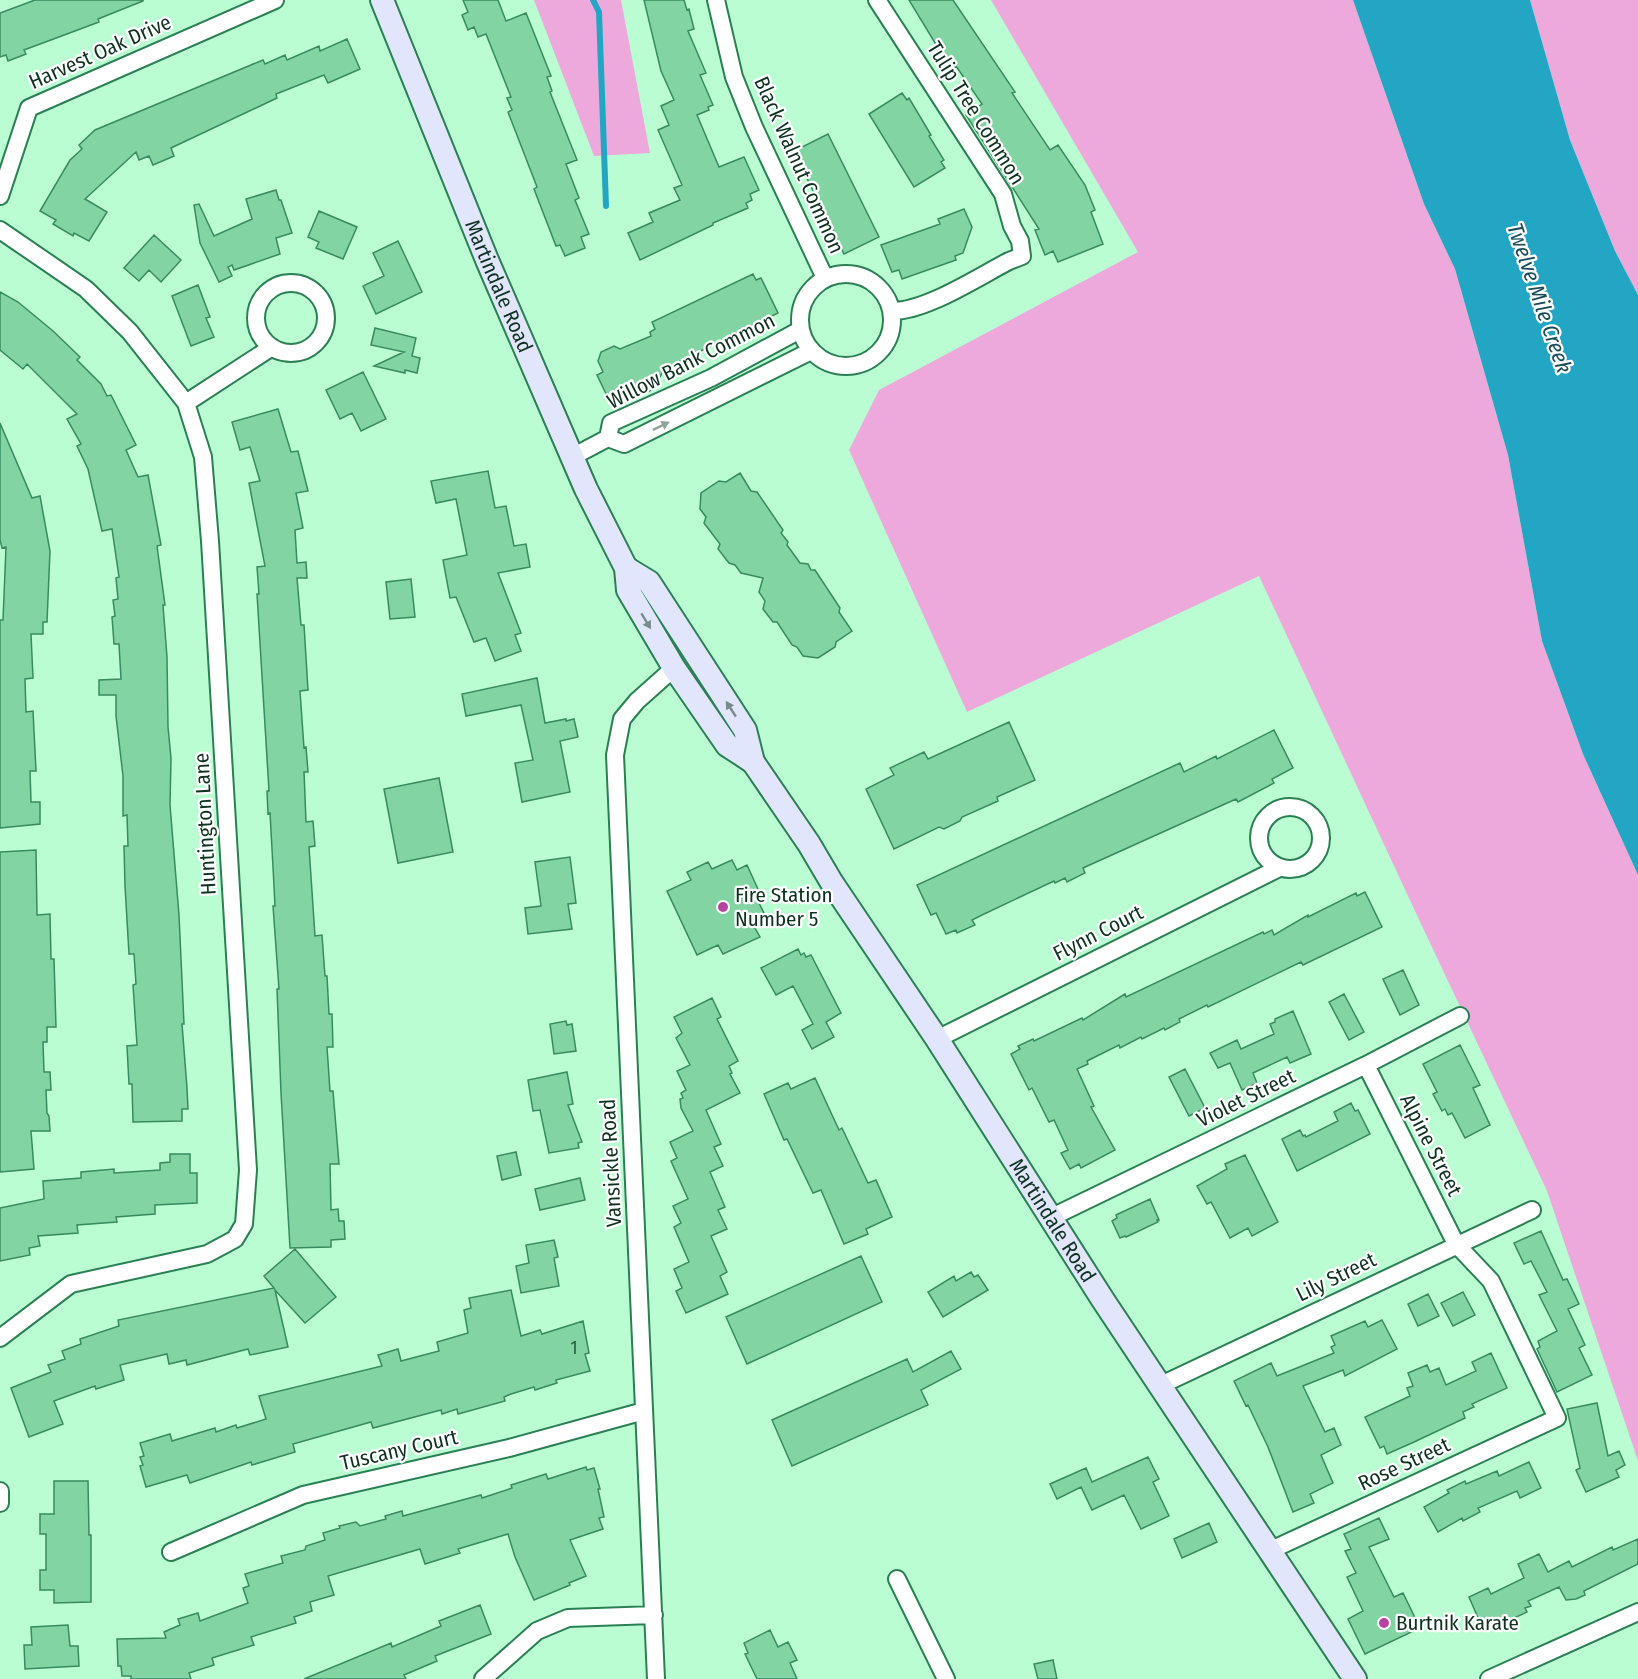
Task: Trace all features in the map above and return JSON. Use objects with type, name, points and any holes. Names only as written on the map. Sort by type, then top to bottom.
[{"type":"main road","name":"Martindale Road","points":[[382,0],[472,225],[586,489],[626,568],[628,590],[674,668],[727,745],[753,762]]},
{"type":"main road","name":"Martindale Road","points":[[626,568],[650,582],[745,730],[753,762],[937,1039],[1050,1218],[1355,1679]]},
{"type":"street","name":"Harvest Oak Drive","points":[[0,196],[29,108],[274,0]]},
{"type":"street","name":"Black Walnut Common","points":[[716,0],[742,98],[825,278]]},
{"type":"street","name":"Tulip Tree Common","points":[[877,0],[1003,194],[1012,226],[1020,241],[1022,256],[932,301],[901,311],[891,311]]},
{"type":"street","name":"Huntington Lane","points":[[0,230],[86,289],[130,332],[186,403],[202,457],[210,541],[248,1170],[244,1224],[234,1239],[207,1254],[71,1284],[0,1338]]},
{"type":"street","points":[[839,274],[853,274],[866,278],[878,286],[891,311],[892,326],[887,341],[878,353],[866,362],[850,366],[836,365],[823,360],[812,351],[800,330],[803,303],[816,285],[825,278],[839,274]]},
{"type":"street","points":[[283,283],[307,286],[322,302],[325,324],[321,334],[314,344],[305,350],[283,352],[272,348],[263,340],[258,329],[255,318],[257,306],[272,288],[283,283]]},
{"type":"street","name":"Willow Bank Common","points":[[608,438],[611,423],[711,378],[800,330]]},
{"type":"street","points":[[186,403],[272,348]]},
{"type":"street","name":"Willow Bank Common","points":[[572,457],[608,438],[624,444],[812,351]]},
{"type":"street","name":"Vansickle Road","points":[[656,1679],[615,755],[622,719],[637,701],[674,668]]},
{"type":"street","name":"Flynn Court","points":[[937,1039],[1279,868]]},
{"type":"street","name":"Violet Street","points":[[1050,1218],[1366,1065],[1461,1016]]},
{"type":"street","name":"Alpine Street","points":[[1366,1065],[1456,1244],[1491,1281],[1557,1418]]},
{"type":"street","name":"Lily Street","points":[[1161,1385],[1532,1210]]},
{"type":"street","name":"Tuscany Court","points":[[171,1552],[303,1495],[509,1448],[644,1412]]},
{"type":"street","name":"Rose Street","points":[[1269,1551],[1557,1418]]},
{"type":"street","points":[[0,1491],[0,1503]]},
{"type":"street","points":[[897,1579],[946,1679]]},
{"type":"street","points":[[1488,1679],[1638,1612]]},
{"type":"street","points":[[483,1679],[537,1631],[568,1618],[654,1615]]},
{"type":"shaded area","points":[[534,0],[621,0],[650,153],[594,156]]},
{"type":"shaded area","points":[[991,0],[1353,0],[1424,204],[1455,269],[1508,455],[1542,641],[1583,754],[1638,875],[1638,1461],[1547,1191],[1259,576],[967,712],[849,450],[879,390],[1138,252]]},
{"type":"shaded area","points":[[1530,0],[1638,0],[1638,295],[1615,251],[1570,140]]},
{"type":"water","name":"Twelve Mile Creek","points":[[1353,0],[1530,0],[1570,140],[1615,251],[1638,295],[1638,875],[1583,754],[1542,641],[1508,455],[1455,269],[1424,204]]},
{"type":"building","points":[[35,0],[143,1],[98,19],[99,22],[24,50],[26,54],[8,61],[6,55],[0,57],[0,13]]},
{"type":"building","points":[[463,0],[498,0],[506,21],[526,13],[551,76],[547,77],[552,91],[550,92],[577,160],[566,164],[579,198],[575,200],[589,234],[581,237],[585,248],[565,256],[560,245],[556,246],[534,189],[537,187],[508,112],[512,110],[507,98],[511,97],[486,34],[478,37],[474,27],[468,30],[462,15],[468,12]]},
{"type":"building","points":[[644,0],[684,0],[694,29],[688,31],[706,73],[700,75],[713,105],[708,107],[709,110],[697,115],[719,167],[744,157],[759,190],[750,194],[752,200],[746,203],[748,208],[640,260],[628,233],[653,222],[649,213],[680,200],[674,188],[682,185],[658,130],[669,125],[661,106],[674,100],[661,71]]},
{"type":"building","points":[[909,0],[953,0],[1015,92],[1012,93],[1050,150],[1058,145],[1085,185],[1095,210],[1091,212],[1103,244],[1058,262],[1053,251],[1045,255],[1035,230],[1039,229],[966,115],[982,104],[956,66],[943,74],[933,56],[940,51]]},
{"type":"building","points":[[347,39],[360,69],[328,83],[324,75],[276,94],[277,98],[171,148],[174,156],[153,165],[149,156],[139,160],[136,152],[85,199],[107,212],[89,241],[74,233],[73,236],[53,224],[56,220],[40,211],[70,160],[82,149],[79,145],[95,130],[263,60],[265,64],[285,55],[287,60],[319,46],[320,51]]},
{"type":"building","points":[[902,93],[907,100],[909,98],[944,160],[941,162],[945,168],[914,187],[869,114]]},
{"type":"building","points":[[828,134],[879,237],[844,254],[823,210],[812,195],[814,193],[794,151]]},
{"type":"building","points":[[276,190],[292,233],[276,238],[280,254],[234,270],[232,265],[228,267],[232,276],[219,282],[200,243],[194,205],[199,204],[214,236],[252,219],[246,199]]},
{"type":"building","points":[[964,209],[972,227],[963,253],[955,256],[956,260],[902,279],[899,270],[892,272],[881,245],[940,224],[938,219]]},
{"type":"building","points":[[319,211],[357,227],[343,259],[316,248],[319,242],[308,237]]},
{"type":"building","points":[[154,235],[181,260],[161,282],[149,270],[139,281],[124,268]]},
{"type":"building","points":[[398,241],[422,292],[376,314],[363,286],[384,276],[373,253]]},
{"type":"building","points":[[753,274],[756,280],[761,278],[778,313],[664,369],[654,389],[621,404],[609,400],[597,375],[603,372],[598,361],[601,352],[614,346],[620,349],[651,336],[650,332],[655,329],[652,322]]},
{"type":"building","points":[[198,285],[210,317],[206,318],[214,337],[191,346],[172,296]]},
{"type":"building","points":[[0,292],[18,302],[53,331],[80,357],[77,360],[101,384],[107,396],[111,395],[136,445],[126,450],[138,477],[148,475],[161,545],[157,546],[165,605],[163,605],[171,758],[170,805],[179,915],[184,1024],[182,1024],[188,1109],[182,1109],[182,1121],[133,1122],[132,1084],[129,1084],[127,1046],[137,1045],[133,985],[136,984],[134,954],[129,954],[125,886],[124,846],[128,846],[127,815],[123,816],[123,776],[116,716],[116,695],[99,695],[99,680],[121,679],[119,644],[114,644],[112,617],[115,616],[113,600],[118,599],[116,578],[119,577],[112,529],[102,531],[88,469],[77,446],[81,444],[67,419],[77,414],[27,364],[23,369],[0,350]]},
{"type":"building","points":[[375,328],[416,338],[412,356],[420,358],[417,373],[405,370],[405,373],[374,366],[404,352],[371,345]]},
{"type":"building","points":[[363,372],[386,419],[361,431],[352,413],[340,419],[326,390]]},
{"type":"building","points":[[278,409],[291,452],[298,451],[308,491],[296,493],[303,528],[295,530],[297,563],[306,562],[307,578],[297,578],[301,625],[304,625],[308,690],[300,691],[308,772],[304,772],[306,822],[313,821],[315,846],[309,847],[315,936],[322,935],[329,1014],[332,1014],[333,1047],[327,1047],[339,1164],[330,1164],[331,1210],[338,1209],[339,1221],[344,1221],[345,1239],[331,1240],[331,1247],[290,1248],[281,1093],[277,989],[279,989],[273,906],[275,906],[257,594],[259,594],[257,567],[265,566],[249,483],[260,481],[250,447],[240,450],[232,422]]},
{"type":"building","points":[[0,423],[32,498],[40,496],[50,551],[47,622],[43,622],[43,634],[31,634],[33,678],[25,679],[26,712],[33,711],[36,771],[30,771],[31,802],[40,802],[40,824],[0,828],[0,620],[3,620],[6,547],[2,548],[0,540]]},
{"type":"building","points":[[488,471],[495,508],[506,506],[514,546],[526,544],[530,567],[498,573],[521,633],[515,635],[521,651],[495,661],[486,638],[474,642],[456,597],[450,598],[443,560],[467,555],[456,499],[436,503],[431,481]]},
{"type":"building","points":[[740,473],[751,491],[757,492],[783,530],[781,533],[788,542],[787,545],[800,563],[808,564],[811,570],[815,570],[852,631],[836,642],[835,647],[818,658],[803,656],[797,647],[792,645],[777,622],[773,622],[763,609],[765,601],[759,592],[763,578],[741,573],[735,565],[729,563],[718,549],[720,544],[704,523],[706,517],[700,509],[701,493],[719,481],[726,482]]},
{"type":"building","points":[[411,579],[415,617],[390,619],[386,582]]},
{"type":"building","points":[[537,678],[545,723],[574,719],[578,737],[560,741],[570,792],[522,802],[515,763],[533,760],[521,705],[466,716],[462,694]]},
{"type":"building","points":[[1009,722],[1035,780],[997,797],[998,801],[962,817],[960,821],[944,829],[939,827],[894,849],[866,789],[894,775],[890,768],[924,752],[928,759]]},
{"type":"building","points":[[1274,730],[1293,768],[1272,779],[1274,783],[1238,802],[1236,799],[1083,868],[1085,873],[1067,882],[1065,878],[1055,883],[1054,881],[982,915],[972,920],[975,925],[957,933],[956,930],[946,934],[936,913],[931,915],[917,885],[1180,763],[1184,772],[1216,756],[1217,759]]},
{"type":"building","points":[[439,778],[453,852],[398,863],[384,789]]},
{"type":"building","points":[[36,850],[37,915],[50,914],[51,959],[54,959],[56,1027],[47,1027],[47,1042],[43,1042],[44,1072],[50,1072],[51,1090],[46,1090],[50,1131],[31,1131],[34,1169],[0,1172],[0,852]]},
{"type":"building","points":[[570,857],[576,903],[568,904],[572,929],[528,934],[525,908],[541,906],[535,862]]},
{"type":"building","name":"Fire Station Number 5","points":[[732,860],[737,870],[747,865],[758,889],[753,891],[768,921],[755,928],[760,937],[723,954],[718,945],[697,955],[667,891],[691,880],[687,872],[708,862],[712,869]]},
{"type":"building","points":[[1365,892],[1382,927],[1303,965],[1301,962],[1208,1007],[1207,1005],[1179,1019],[1180,1022],[1165,1030],[1164,1028],[1142,1039],[1141,1037],[1120,1048],[1119,1045],[1087,1061],[1088,1064],[1077,1069],[1094,1106],[1091,1107],[1115,1150],[1081,1168],[1079,1164],[1070,1169],[1061,1153],[1068,1150],[1054,1120],[1049,1122],[1032,1088],[1029,1090],[1011,1054],[1020,1049],[1018,1046],[1033,1039],[1034,1041],[1082,1018],[1083,1020],[1125,994],[1126,997],[1263,932],[1264,934],[1272,930],[1274,935],[1308,915],[1308,917],[1356,893],[1357,896]]},
{"type":"building","points":[[798,949],[801,955],[804,953],[806,957],[811,955],[841,1013],[826,1022],[834,1037],[812,1049],[802,1030],[813,1024],[793,986],[776,995],[761,968]]},
{"type":"building","points":[[1403,970],[1419,1005],[1400,1015],[1383,979]]},
{"type":"building","points":[[1344,994],[1364,1032],[1349,1040],[1329,1002]]},
{"type":"building","points":[[712,998],[721,1017],[717,1019],[738,1061],[729,1066],[732,1073],[730,1074],[740,1093],[706,1110],[721,1144],[714,1147],[723,1166],[710,1172],[725,1207],[718,1210],[727,1229],[711,1236],[727,1272],[720,1276],[728,1294],[686,1313],[676,1291],[682,1288],[674,1269],[689,1262],[674,1227],[681,1223],[673,1206],[688,1199],[671,1161],[677,1158],[670,1142],[693,1131],[681,1108],[680,1099],[683,1098],[681,1093],[686,1090],[677,1071],[690,1065],[676,1038],[682,1033],[674,1017]]},
{"type":"building","points":[[1293,1011],[1311,1054],[1290,1063],[1287,1057],[1253,1073],[1257,1083],[1242,1090],[1230,1063],[1218,1068],[1210,1053],[1237,1040],[1241,1049],[1274,1034],[1270,1024],[1275,1022],[1275,1019]]},
{"type":"building","points":[[566,1021],[567,1025],[572,1024],[576,1051],[554,1054],[550,1024]]},
{"type":"building","points":[[1460,1045],[1480,1085],[1473,1088],[1490,1125],[1465,1138],[1452,1113],[1448,1115],[1445,1109],[1442,1111],[1433,1094],[1437,1092],[1423,1064]]},
{"type":"building","points":[[1185,1069],[1205,1108],[1189,1116],[1169,1077]]},
{"type":"building","points":[[567,1072],[573,1104],[568,1105],[582,1142],[578,1143],[579,1148],[549,1153],[540,1110],[533,1111],[528,1080]]},
{"type":"building","points":[[815,1078],[839,1130],[842,1128],[868,1183],[876,1180],[892,1217],[866,1229],[868,1234],[844,1244],[821,1190],[813,1193],[787,1139],[784,1140],[764,1094],[788,1083],[791,1089]]},
{"type":"building","points":[[1351,1103],[1355,1111],[1358,1110],[1370,1134],[1297,1171],[1282,1139],[1300,1130],[1306,1137],[1338,1121],[1334,1112]]},
{"type":"building","points":[[516,1152],[521,1175],[502,1180],[497,1156]]},
{"type":"building","points":[[170,1154],[190,1154],[190,1173],[197,1173],[197,1203],[155,1205],[155,1214],[116,1217],[117,1222],[77,1225],[78,1233],[38,1236],[40,1246],[29,1248],[30,1255],[0,1261],[0,1208],[44,1199],[43,1181],[81,1178],[81,1172],[114,1169],[114,1173],[160,1170],[160,1163],[170,1162]]},
{"type":"building","points":[[1245,1155],[1278,1222],[1252,1236],[1248,1228],[1230,1238],[1211,1202],[1207,1204],[1197,1186],[1227,1169],[1225,1164]]},
{"type":"building","points":[[580,1178],[585,1200],[540,1210],[535,1189]]},
{"type":"building","points":[[1150,1199],[1158,1222],[1120,1238],[1112,1221],[1117,1218],[1116,1215]]},
{"type":"building","points":[[1541,1231],[1563,1280],[1567,1279],[1579,1304],[1568,1309],[1585,1345],[1579,1348],[1592,1375],[1557,1392],[1537,1349],[1540,1347],[1538,1341],[1557,1331],[1539,1295],[1547,1292],[1531,1261],[1524,1264],[1514,1243]]},
{"type":"building","points":[[554,1240],[558,1257],[554,1258],[559,1286],[521,1293],[516,1266],[529,1263],[526,1245]]},
{"type":"building","points":[[295,1249],[336,1297],[305,1323],[275,1290],[288,1347],[250,1355],[248,1349],[187,1365],[186,1360],[169,1364],[167,1354],[120,1365],[124,1380],[96,1389],[95,1386],[54,1401],[63,1424],[29,1437],[11,1388],[51,1372],[48,1365],[65,1359],[62,1351],[81,1344],[80,1339],[119,1326],[118,1320],[274,1288],[264,1276]]},
{"type":"building","points":[[861,1256],[882,1302],[747,1364],[726,1317]]},
{"type":"building","points":[[971,1272],[974,1277],[978,1275],[988,1290],[943,1317],[928,1292],[954,1276],[956,1281]]},
{"type":"building","points":[[511,1290],[521,1336],[540,1330],[542,1334],[583,1321],[589,1353],[585,1354],[590,1371],[556,1380],[557,1383],[535,1390],[534,1387],[511,1394],[504,1397],[505,1401],[458,1414],[457,1409],[442,1414],[441,1410],[373,1428],[371,1422],[293,1444],[295,1452],[252,1465],[251,1462],[190,1483],[187,1475],[146,1487],[140,1466],[143,1465],[140,1457],[144,1456],[140,1443],[170,1434],[172,1441],[215,1428],[216,1432],[236,1425],[237,1428],[266,1419],[259,1396],[382,1366],[378,1355],[398,1349],[401,1361],[439,1351],[437,1342],[468,1333],[464,1310],[471,1308],[469,1298]]},
{"type":"building","points":[[1463,1292],[1475,1315],[1453,1326],[1441,1303]]},
{"type":"building","points":[[1428,1294],[1439,1316],[1418,1326],[1408,1304]]},
{"type":"building","points":[[1382,1320],[1397,1349],[1345,1376],[1343,1370],[1303,1386],[1325,1432],[1334,1428],[1341,1445],[1321,1455],[1333,1483],[1310,1494],[1314,1503],[1293,1512],[1268,1447],[1234,1381],[1271,1363],[1277,1376],[1334,1353],[1331,1347],[1335,1345],[1331,1336],[1365,1321],[1368,1327]]},
{"type":"building","points":[[951,1351],[961,1369],[921,1390],[928,1405],[792,1466],[772,1420],[907,1359],[913,1372]]},
{"type":"building","points":[[1491,1353],[1507,1388],[1472,1404],[1474,1407],[1463,1412],[1465,1418],[1387,1454],[1384,1446],[1380,1448],[1365,1417],[1410,1396],[1407,1388],[1413,1386],[1408,1373],[1427,1365],[1430,1372],[1439,1368],[1446,1385],[1476,1371],[1472,1362]]},
{"type":"building","points":[[1597,1403],[1608,1456],[1619,1451],[1625,1465],[1616,1470],[1619,1477],[1586,1492],[1576,1470],[1580,1468],[1567,1409]]},
{"type":"building","points":[[1148,1457],[1159,1479],[1153,1482],[1169,1516],[1141,1529],[1124,1495],[1092,1510],[1081,1487],[1057,1499],[1050,1484],[1086,1468],[1092,1482]]},
{"type":"building","points":[[1529,1462],[1541,1488],[1520,1498],[1517,1491],[1478,1508],[1480,1512],[1463,1521],[1462,1518],[1438,1532],[1424,1507],[1449,1493],[1447,1490],[1465,1481],[1466,1484],[1497,1471],[1499,1476]]},
{"type":"building","points":[[586,1467],[587,1470],[594,1468],[600,1489],[598,1489],[604,1517],[599,1518],[603,1529],[570,1540],[586,1576],[569,1583],[570,1585],[534,1600],[515,1557],[508,1534],[458,1549],[460,1553],[425,1564],[420,1549],[328,1576],[334,1595],[310,1602],[312,1611],[294,1617],[296,1623],[251,1637],[254,1645],[212,1658],[214,1665],[189,1673],[191,1679],[131,1679],[131,1676],[122,1676],[121,1666],[118,1666],[117,1639],[166,1638],[164,1632],[180,1625],[178,1619],[198,1613],[200,1621],[248,1603],[243,1588],[249,1586],[245,1574],[283,1563],[281,1556],[305,1550],[306,1546],[325,1540],[323,1533],[356,1522],[360,1526],[386,1519],[385,1516],[402,1511],[403,1516],[481,1495],[482,1498],[512,1488],[511,1485],[546,1474],[548,1479]]},
{"type":"building","points":[[54,1481],[88,1481],[91,1602],[54,1603],[54,1590],[40,1590],[40,1570],[46,1570],[46,1534],[40,1534],[40,1514],[54,1514]]},
{"type":"building","points":[[1379,1518],[1389,1539],[1369,1547],[1394,1597],[1403,1593],[1420,1628],[1365,1654],[1348,1619],[1363,1611],[1347,1577],[1356,1573],[1345,1551],[1351,1549],[1344,1534]]},
{"type":"building","points":[[1209,1523],[1217,1542],[1182,1558],[1174,1539]]},
{"type":"building","points":[[1638,1539],[1638,1564],[1584,1591],[1585,1595],[1566,1600],[1559,1587],[1528,1601],[1531,1606],[1525,1608],[1527,1612],[1495,1627],[1493,1622],[1482,1627],[1469,1597],[1488,1588],[1491,1594],[1524,1578],[1518,1564],[1539,1554],[1548,1572],[1569,1561],[1572,1567],[1612,1547],[1613,1550]]},
{"type":"building","points":[[480,1605],[491,1634],[435,1656],[437,1661],[404,1675],[406,1679],[304,1679],[391,1643],[392,1647],[441,1626],[439,1621]]},
{"type":"building","points":[[68,1625],[70,1646],[78,1646],[79,1666],[25,1669],[24,1645],[32,1645],[31,1627]]},
{"type":"building","points":[[770,1630],[778,1647],[788,1642],[797,1660],[790,1663],[797,1679],[757,1679],[745,1654],[748,1653],[744,1643]]},
{"type":"building","points":[[1053,1660],[1057,1679],[1038,1679],[1034,1664]]},
{"type":"waterway","points":[[593,0],[599,12],[606,206]]},
{"type":"place","name":"Fire Station Number 5","points":[[723,907]]},
{"type":"place","name":"Burtnik Karate","points":[[1384,1623]]}]
